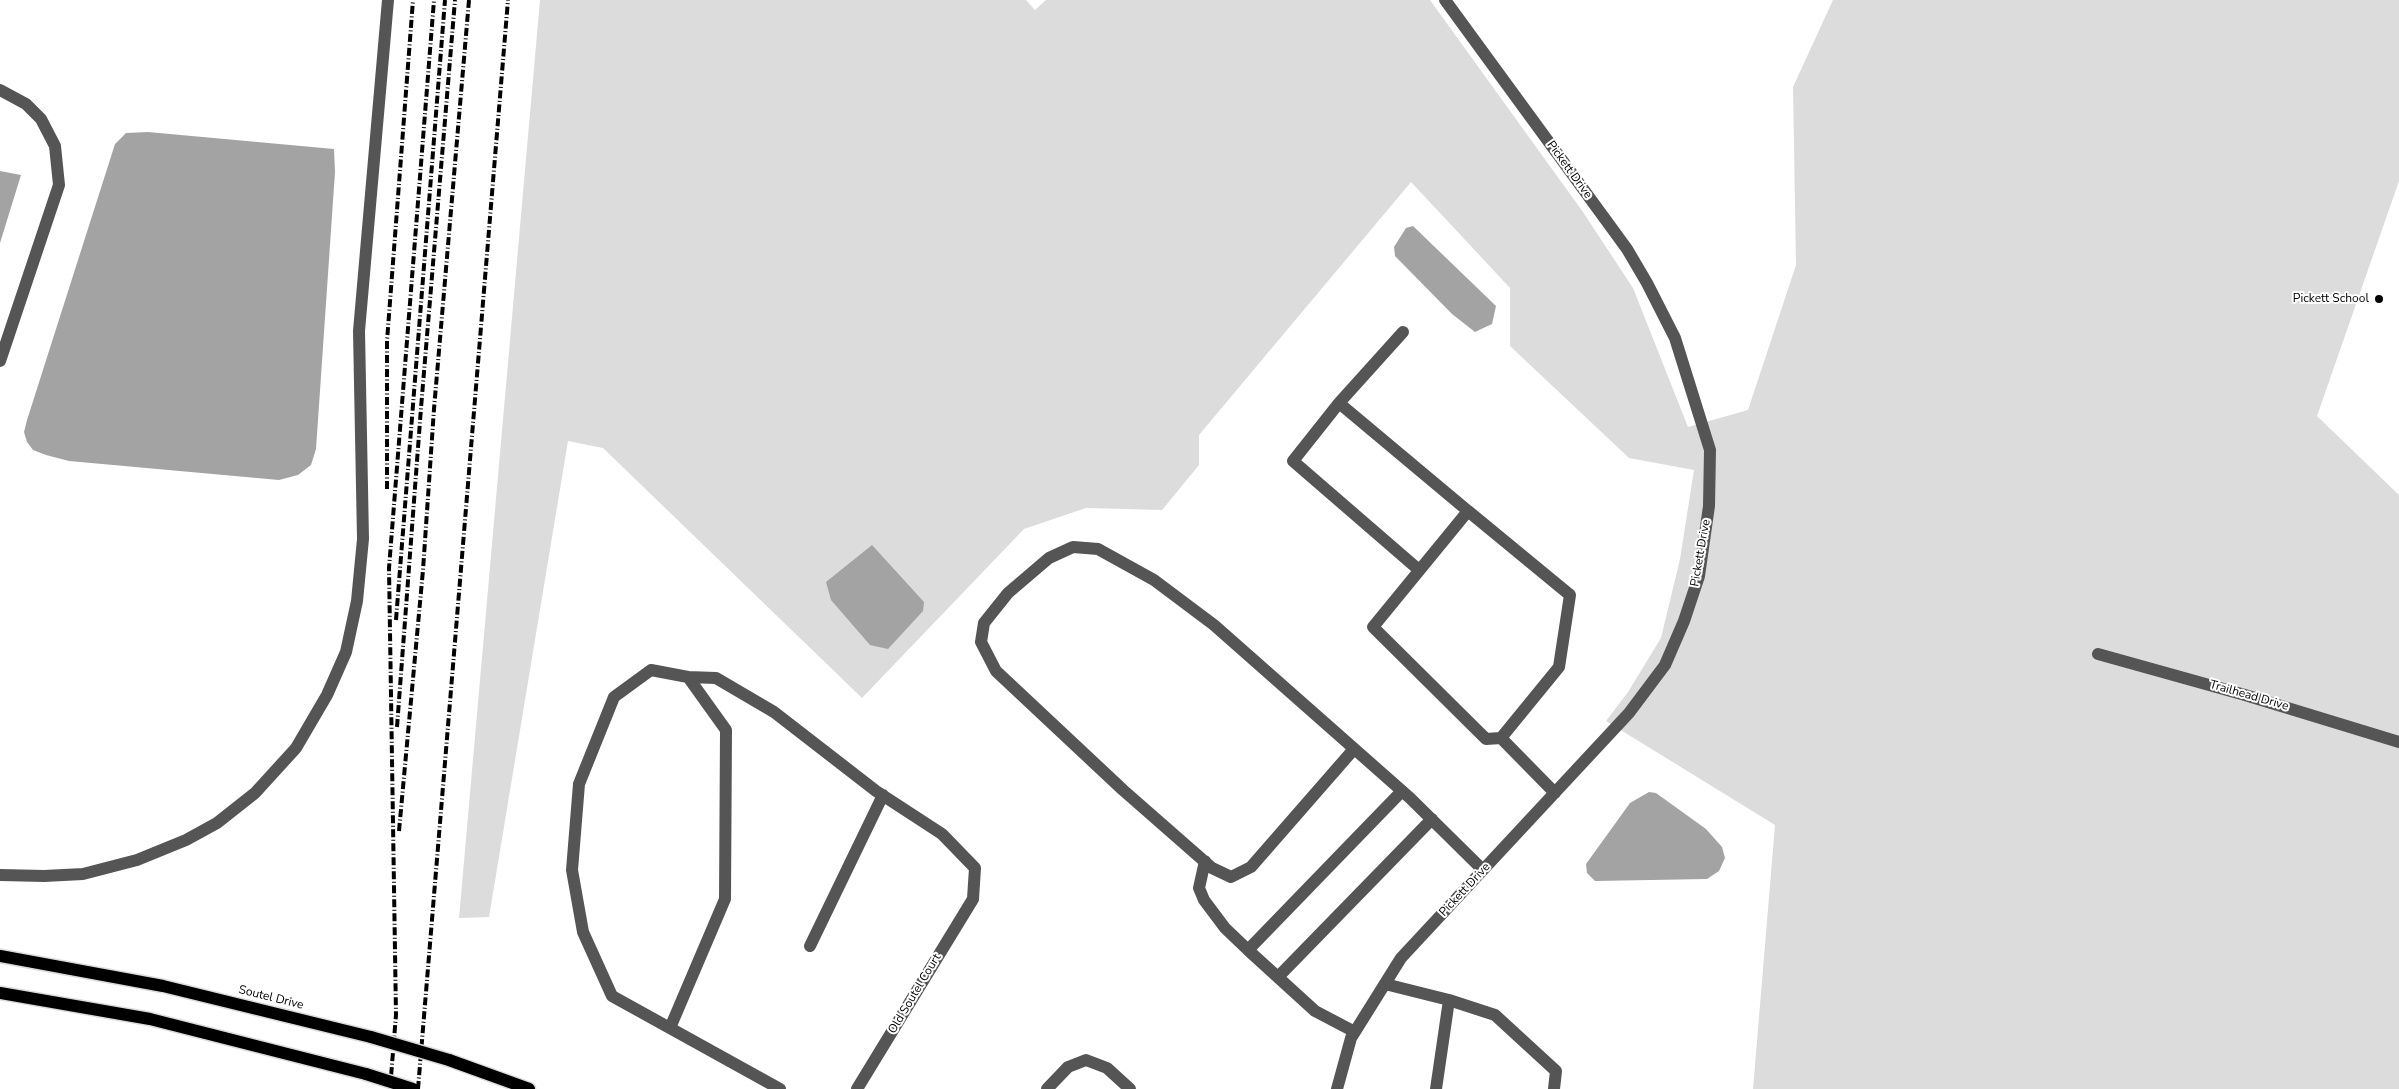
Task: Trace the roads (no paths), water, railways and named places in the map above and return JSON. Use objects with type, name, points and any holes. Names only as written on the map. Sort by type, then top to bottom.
[{"type":"main road","name":"Soutel Drive","points":[[0,956],[163,986],[371,1037],[449,1060],[529,1089]]},
{"type":"main road","points":[[0,993],[150,1019],[366,1074],[414,1089]]},
{"type":"street","points":[[0,875],[44,876],[84,874],[138,860],[209,828],[255,793],[296,748],[327,695],[346,652],[357,601],[363,538],[359,330],[388,0]]},
{"type":"street","name":"Pickett Drive","points":[[1337,1089],[1351,1038],[1401,958],[1629,713],[1665,664],[1684,621],[1699,576],[1709,506],[1710,450],[1675,338],[1627,249],[1444,0]]},
{"type":"street","points":[[0,90],[26,104],[41,119],[55,146],[59,186],[0,361]]},
{"type":"street","points":[[1404,332],[1339,403],[1293,461],[1419,570]]},
{"type":"street","points":[[1339,403],[1570,595],[1559,668],[1501,738],[1486,739],[1373,627],[1468,511]]},
{"type":"street","points":[[1354,749],[1251,867],[1231,876],[1212,868],[1124,790],[996,671],[981,642],[984,623],[1008,593],[1049,558],[1073,547],[1098,549],[1154,580],[1214,625],[1402,791],[1483,870]]},
{"type":"street","name":"Trailhead Drive","points":[[2098,654],[2398,737]]},
{"type":"street","points":[[780,1089],[612,996],[583,932],[572,870],[579,784],[614,697],[651,670],[688,677],[716,678],[774,712],[883,795],[810,946]]},
{"type":"street","points":[[670,1028],[724,899],[726,730],[688,677]]},
{"type":"street","points":[[1501,738],[1555,793]]},
{"type":"street","points":[[1248,950],[1402,791]]},
{"type":"street","name":"Old Soutel Court","points":[[857,1089],[973,899],[975,868],[942,834],[883,795]]},
{"type":"street","points":[[1278,977],[1432,819]]},
{"type":"street","points":[[1205,861],[1199,888],[1225,928],[1315,1011],[1355,1032]]},
{"type":"street","points":[[1385,984],[1449,1000],[1495,1015],[1556,1071],[1554,1089]]},
{"type":"street","points":[[1436,1089],[1449,1000]]},
{"type":"street","points":[[1047,1089],[1068,1067],[1086,1060],[1107,1068],[1130,1089]]},
{"type":"railway","points":[[387,489],[387,341],[413,0]]},
{"type":"railway","points":[[390,1089],[396,1015],[389,568],[434,0]]},
{"type":"railway","points":[[396,620],[445,0]]},
{"type":"railway","points":[[397,727],[455,0]]},
{"type":"railway","points":[[399,831],[423,570],[434,409],[469,0]]},
{"type":"railway","points":[[418,1089],[508,0]]},
{"type":"place","name":"Pickett School","points":[[2379,299]]}]
